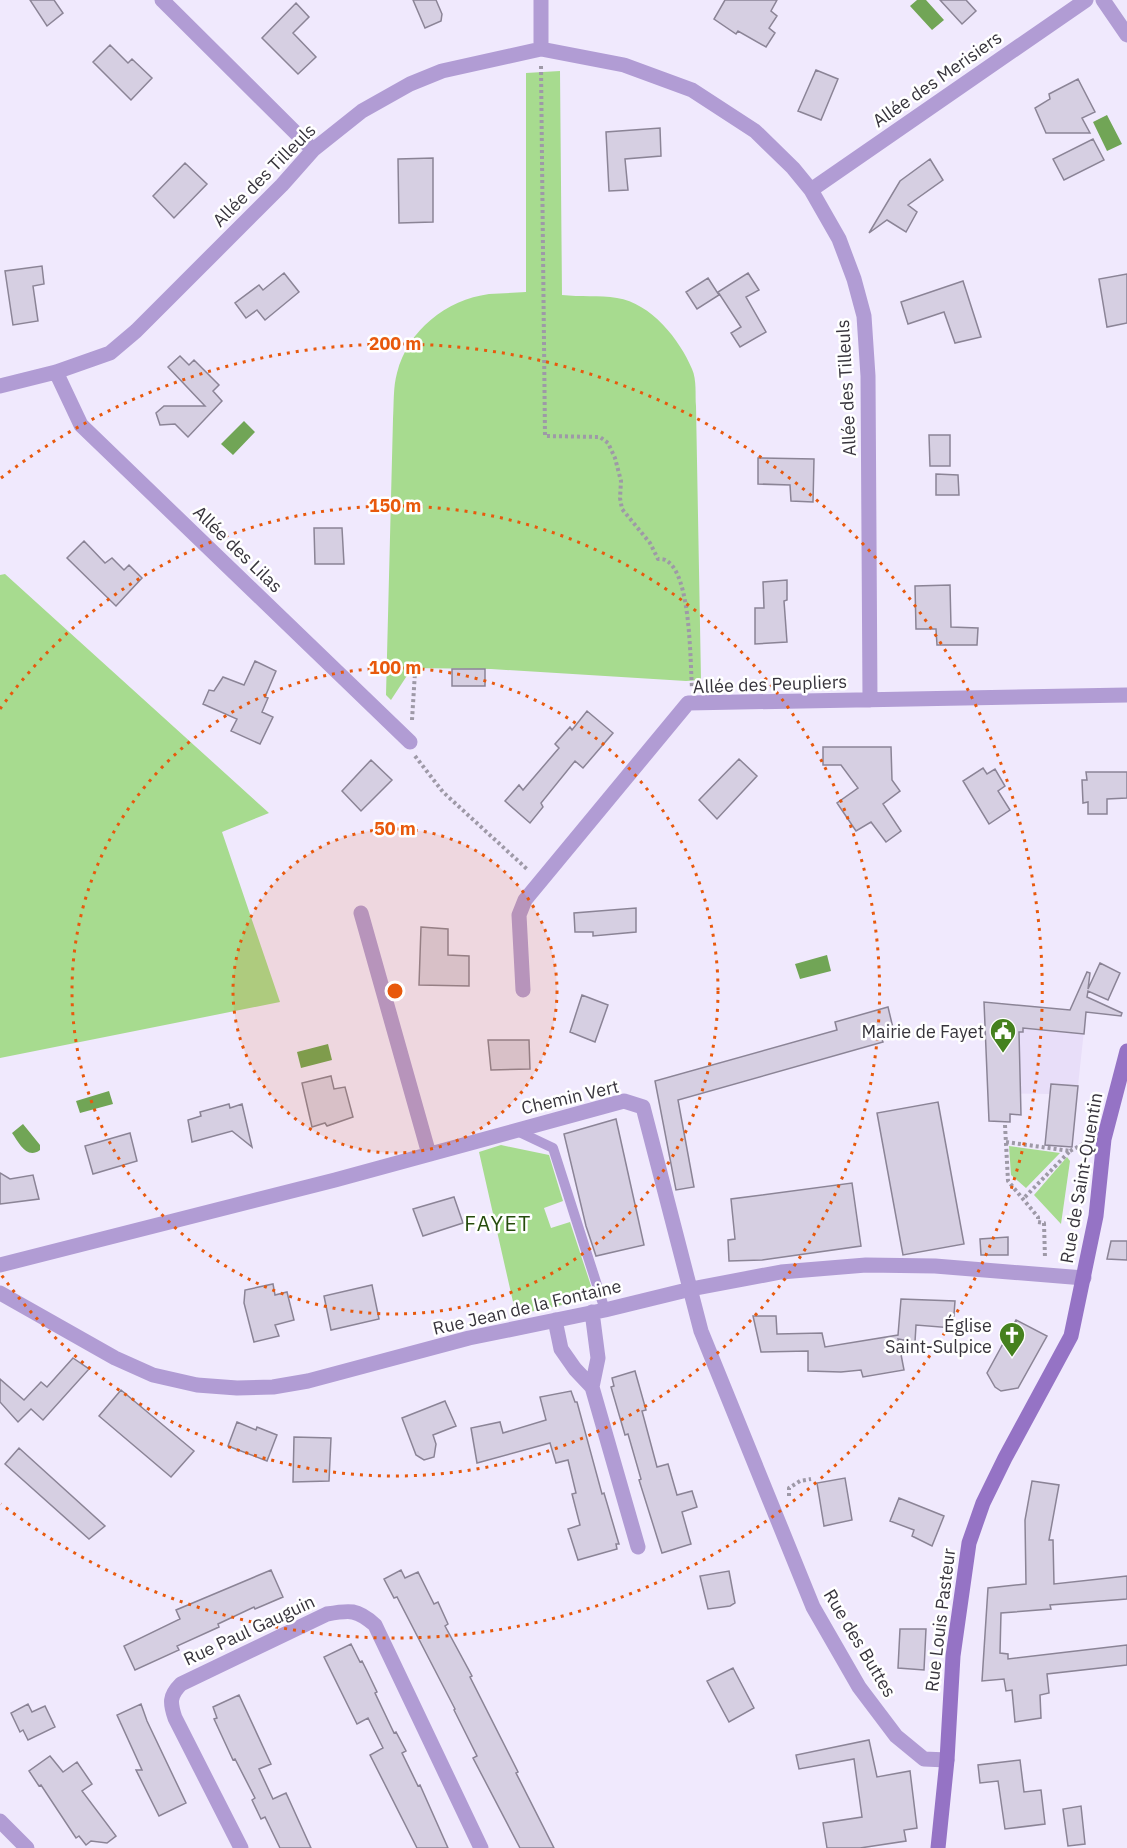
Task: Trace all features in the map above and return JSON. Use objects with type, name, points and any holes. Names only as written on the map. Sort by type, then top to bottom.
[{"type":"main road","name":"Rue de Saint-Quentin","points":[[1084,1278],[1096,1216],[1104,1139],[1127,1051]]},
{"type":"main road","name":"Rue Louis Pasteur","points":[[938,1848],[947,1760],[953,1656],[969,1543],[983,1503],[1005,1458],[1071,1336],[1084,1278]]},
{"type":"street","points":[[162,0],[313,150]]},
{"type":"street","points":[[541,0],[541,49]]},
{"type":"street","name":"Allée des Merisiers","points":[[811,190],[1086,0]]},
{"type":"street","points":[[1103,0],[1127,35]]},
{"type":"street","name":"Allée des Tilleuls","points":[[0,386],[56,372],[110,353],[136,331],[282,185],[313,150],[362,111],[410,84],[442,71],[541,49],[624,65],[692,90],[755,131],[793,168],[811,190],[838,239],[854,279],[864,316],[868,376],[870,700]]},
{"type":"street","name":"Allée des Lilas","points":[[56,372],[81,425],[410,742]]},
{"type":"street","name":"Allée des Peupliers","points":[[523,990],[519,915],[525,900],[688,703],[1127,695]]},
{"type":"street","points":[[361,913],[429,1154]]},
{"type":"street","name":"Chemin Vert","points":[[0,1265],[323,1183],[624,1101],[643,1107],[675,1236],[691,1289]]},
{"type":"street","name":"Rue Jean de la Fontaine","points":[[0,1293],[115,1358],[153,1375],[196,1385],[237,1388],[273,1387],[308,1381],[469,1338],[691,1289],[781,1272],[866,1265],[935,1266],[1084,1278]]},
{"type":"street","name":"Rue des Buttes","points":[[691,1289],[701,1331],[781,1508],[813,1607],[859,1687],[896,1736],[924,1759],[947,1760]]},
{"type":"street","points":[[598,1311],[598,1358],[592,1387],[638,1547]]},
{"type":"street","points":[[555,1320],[561,1349],[575,1370],[592,1387]]},
{"type":"street","name":"Rue Paul Gauguin","points":[[241,1848],[175,1718],[171,1705],[173,1692],[181,1684],[327,1614],[348,1611],[363,1615],[375,1625],[481,1848]]},
{"type":"street","points":[[0,1821],[27,1848]]},
{"type":"lane","points":[[515,1130],[553,1148],[598,1311]]},
{"type":"path","points":[[541,49],[545,436],[600,437],[608,443],[621,481],[622,509],[650,543],[658,559],[668,561],[680,576],[685,593],[693,703]]},
{"type":"path","points":[[415,672],[410,742],[414,754],[443,792],[539,881]]},
{"type":"path","points":[[1005,1125],[1008,1181],[1038,1217],[1038,1222],[1044,1223],[1045,1274]]},
{"type":"path","points":[[1006,1142],[1070,1151],[1024,1198]]},
{"type":"path","points":[[781,1508],[789,1499],[789,1488],[800,1481],[811,1479]]},
{"type":"shaded area","points":[[917,0],[926,0],[944,20],[932,30],[910,6]]},
{"type":"shaded area","points":[[560,71],[562,295],[617,298],[641,307],[663,324],[672,335],[694,373],[701,680],[491,669],[412,668],[391,700],[386,695],[393,419],[397,373],[410,343],[431,320],[444,310],[473,297],[526,292],[526,73]]},
{"type":"shaded area","points":[[1107,115],[1122,144],[1107,151],[1093,122]]},
{"type":"shaded area","points":[[244,421],[255,432],[233,455],[221,444]]},
{"type":"shaded area","points":[[5,574],[269,813],[222,832],[280,1002],[0,1058],[0,575]]},
{"type":"shaded area","points":[[827,955],[831,971],[800,979],[795,964]]},
{"type":"shaded area","points":[[984,1002],[1086,1012],[1078,1086],[1049,1094],[988,1093]]},
{"type":"shaded area","points":[[328,1044],[332,1060],[301,1068],[297,1052]]},
{"type":"shaded area","points":[[109,1091],[113,1104],[80,1113],[76,1101]]},
{"type":"shaded area","points":[[23,1124],[40,1145],[40,1150],[35,1153],[27,1152],[12,1133]]},
{"type":"shaded area","points":[[501,1145],[549,1155],[563,1201],[544,1208],[551,1228],[570,1222],[595,1298],[516,1315],[479,1152]]},
{"type":"shaded area","points":[[1009,1146],[1060,1153],[1026,1188],[1011,1175]]},
{"type":"shaded area","points":[[1067,1157],[1070,1161],[1061,1224],[1034,1195]]},
{"type":"building","points":[[30,0],[54,0],[63,13],[47,26]]},
{"type":"building","points":[[413,0],[436,0],[442,14],[441,21],[425,28]]},
{"type":"building","points":[[725,0],[777,0],[771,11],[777,16],[769,28],[775,33],[766,47],[738,31],[736,34],[714,19]]},
{"type":"building","points":[[940,0],[966,0],[976,11],[962,24]]},
{"type":"building","points":[[296,3],[309,17],[293,33],[316,57],[298,74],[262,38]]},
{"type":"building","points":[[110,45],[128,63],[132,59],[152,78],[131,100],[93,62]]},
{"type":"building","points":[[816,70],[838,79],[821,120],[798,111]]},
{"type":"building","points":[[1078,79],[1095,112],[1082,118],[1090,133],[1046,133],[1035,108],[1050,99],[1049,94]]},
{"type":"building","points":[[660,128],[661,156],[625,159],[628,190],[609,191],[606,132]]},
{"type":"building","points":[[1093,139],[1104,160],[1064,180],[1053,159]]},
{"type":"building","points":[[433,158],[433,222],[399,223],[398,159]]},
{"type":"building","points":[[930,159],[943,180],[908,205],[917,212],[906,232],[887,220],[869,233],[900,181]]},
{"type":"building","points":[[185,163],[207,184],[174,218],[153,196]]},
{"type":"building","points":[[42,266],[44,284],[33,286],[38,321],[13,325],[5,271]]},
{"type":"building","points":[[284,273],[299,292],[265,320],[257,310],[246,318],[235,303],[259,285],[263,290]]},
{"type":"building","points":[[748,273],[759,290],[746,297],[766,332],[740,347],[731,333],[741,327],[718,292]]},
{"type":"building","points":[[1127,274],[1127,323],[1107,327],[1099,279]]},
{"type":"building","points":[[708,278],[719,295],[697,309],[686,292]]},
{"type":"building","points":[[963,281],[981,337],[955,343],[944,312],[908,324],[901,302]]},
{"type":"building","points":[[180,356],[189,365],[194,360],[219,385],[213,391],[222,401],[188,437],[175,424],[160,425],[156,413],[164,406],[205,406],[168,367]]},
{"type":"building","points":[[929,435],[950,435],[950,466],[930,466]]},
{"type":"building","points":[[758,458],[814,459],[813,502],[791,501],[790,485],[758,484]]},
{"type":"building","points":[[936,474],[958,475],[959,495],[936,495]]},
{"type":"building","points":[[314,528],[342,528],[344,564],[315,564]]},
{"type":"building","points":[[84,541],[105,563],[112,558],[124,570],[129,565],[142,578],[116,606],[67,558]]},
{"type":"building","points":[[787,580],[787,600],[784,601],[787,642],[755,644],[755,608],[764,608],[763,582]]},
{"type":"building","points":[[950,585],[951,627],[978,628],[977,645],[937,645],[936,629],[916,629],[915,586]]},
{"type":"building","points":[[255,661],[276,671],[265,697],[268,698],[262,712],[273,717],[260,744],[231,731],[237,719],[203,704],[209,690],[214,691],[223,677],[244,685]]},
{"type":"building","points":[[452,669],[485,669],[485,686],[452,686]]},
{"type":"building","points":[[587,711],[613,733],[583,768],[575,761],[541,803],[543,807],[530,823],[505,801],[519,785],[523,790],[559,748],[555,744],[570,727],[572,730]]},
{"type":"building","points":[[823,747],[891,747],[892,780],[900,791],[883,804],[901,831],[886,842],[871,822],[856,831],[837,803],[858,788],[841,765],[823,765]]},
{"type":"building","points":[[739,759],[757,776],[717,819],[699,800]]},
{"type":"building","points":[[371,760],[392,780],[361,811],[342,791]]},
{"type":"building","points":[[983,768],[987,774],[995,769],[1005,786],[998,791],[1010,810],[989,824],[963,781]]},
{"type":"building","points":[[1086,772],[1127,772],[1127,798],[1107,799],[1107,814],[1088,814],[1088,802],[1083,803],[1082,780],[1087,780]]},
{"type":"building","points":[[636,908],[636,932],[593,936],[593,932],[575,932],[574,913]]},
{"type":"building","points":[[421,927],[448,929],[448,955],[469,956],[469,986],[419,985]]},
{"type":"building","points":[[1100,963],[1120,973],[1108,1000],[1088,991],[1087,997],[1122,1013],[1121,1016],[1086,1012],[1084,1034],[1023,1028],[1023,1032],[1019,1032],[1021,1115],[1010,1114],[1010,1122],[989,1121],[984,1002],[1070,1010],[1087,972],[1090,973],[1088,989]]},
{"type":"building","points":[[582,995],[608,1005],[595,1042],[570,1032]]},
{"type":"building","points":[[888,1007],[894,1032],[881,1036],[883,1042],[678,1100],[694,1187],[676,1190],[655,1081],[837,1030],[835,1022]]},
{"type":"building","points":[[488,1040],[529,1040],[530,1069],[491,1070]]},
{"type":"building","points":[[331,1076],[334,1089],[345,1087],[353,1117],[327,1126],[325,1123],[312,1127],[302,1083]]},
{"type":"building","points":[[1051,1084],[1078,1086],[1072,1147],[1045,1145]]},
{"type":"building","points":[[938,1102],[964,1244],[903,1255],[877,1113]]},
{"type":"building","points":[[229,1104],[230,1108],[242,1104],[252,1147],[232,1131],[192,1142],[188,1120],[201,1116],[200,1112]]},
{"type":"building","points":[[616,1119],[644,1245],[596,1256],[586,1226],[564,1134]]},
{"type":"building","points":[[130,1133],[137,1161],[93,1174],[85,1146]]},
{"type":"building","points":[[0,1173],[10,1179],[33,1175],[39,1199],[0,1204]]},
{"type":"building","points":[[852,1183],[861,1246],[762,1260],[729,1261],[728,1240],[735,1239],[731,1199]]},
{"type":"building","points":[[454,1197],[463,1223],[423,1236],[413,1209]]},
{"type":"building","points":[[1008,1237],[1008,1255],[981,1255],[980,1239]]},
{"type":"building","points":[[1111,1241],[1127,1241],[1127,1260],[1107,1259]]},
{"type":"building","points":[[273,1284],[275,1295],[287,1292],[294,1320],[275,1325],[279,1336],[254,1342],[244,1303],[245,1290]]},
{"type":"building","points":[[372,1285],[379,1319],[331,1330],[324,1296]]},
{"type":"building","points":[[901,1299],[955,1301],[953,1328],[916,1325],[915,1342],[898,1339],[904,1370],[863,1377],[861,1370],[808,1371],[808,1351],[761,1352],[753,1316],[776,1316],[777,1334],[822,1333],[825,1347],[898,1335]]},
{"type":"building","name":"Église Saint-Sulpice","points":[[1016,1320],[1047,1336],[1018,1388],[1001,1391],[995,1387],[987,1373]]},
{"type":"building","points":[[73,1358],[89,1369],[43,1420],[31,1409],[18,1422],[0,1402],[0,1379],[24,1400],[41,1382],[47,1387]]},
{"type":"building","points":[[635,1371],[646,1410],[642,1411],[657,1467],[668,1464],[677,1495],[692,1491],[697,1507],[682,1512],[691,1544],[662,1553],[639,1480],[641,1479],[628,1434],[625,1435],[611,1387],[614,1386],[612,1378]]},
{"type":"building","points":[[121,1390],[194,1451],[171,1477],[99,1416]]},
{"type":"building","points":[[571,1391],[577,1402],[602,1494],[604,1493],[619,1544],[616,1544],[617,1549],[578,1560],[568,1529],[580,1525],[572,1494],[576,1493],[568,1460],[556,1463],[550,1443],[477,1463],[471,1428],[500,1422],[503,1433],[546,1420],[540,1397]]},
{"type":"building","points":[[445,1401],[456,1426],[433,1435],[436,1444],[434,1457],[424,1460],[416,1455],[402,1418]]},
{"type":"building","points":[[237,1422],[277,1435],[267,1461],[228,1446]]},
{"type":"building","points":[[294,1437],[331,1438],[329,1481],[293,1482]]},
{"type":"building","points":[[19,1448],[105,1526],[89,1539],[5,1464]]},
{"type":"building","points":[[845,1478],[852,1520],[824,1526],[817,1483]]},
{"type":"building","points":[[1032,1481],[1059,1485],[1049,1540],[1053,1540],[1054,1584],[1127,1576],[1127,1599],[1050,1605],[1051,1609],[1001,1613],[1000,1653],[1008,1654],[1008,1659],[1127,1645],[1127,1665],[1047,1674],[1049,1693],[1040,1695],[1041,1718],[1015,1722],[1012,1690],[1006,1691],[1004,1679],[982,1681],[988,1588],[1026,1584],[1025,1520]]},
{"type":"building","points":[[899,1498],[944,1516],[932,1546],[912,1536],[914,1530],[890,1521]]},
{"type":"building","points":[[271,1570],[283,1597],[255,1609],[254,1607],[218,1624],[219,1627],[177,1646],[179,1650],[135,1670],[124,1646],[180,1619],[176,1610]]},
{"type":"building","points":[[401,1570],[405,1578],[418,1572],[434,1604],[438,1602],[448,1624],[445,1626],[472,1676],[470,1677],[554,1848],[520,1848],[473,1758],[477,1756],[455,1709],[397,1597],[394,1598],[384,1579]]},
{"type":"building","points":[[729,1571],[735,1603],[730,1606],[708,1609],[700,1576]]},
{"type":"building","points":[[900,1629],[926,1629],[924,1670],[898,1668]]},
{"type":"building","points":[[351,1644],[367,1671],[394,1733],[396,1732],[406,1751],[402,1753],[418,1786],[420,1785],[448,1848],[417,1848],[370,1755],[383,1748],[368,1718],[357,1724],[324,1657]]},
{"type":"building","points":[[733,1668],[754,1708],[729,1722],[707,1681]]},
{"type":"building","points":[[239,1695],[271,1764],[259,1769],[273,1799],[286,1793],[311,1848],[280,1848],[265,1817],[261,1819],[252,1800],[255,1798],[235,1759],[233,1760],[214,1719],[217,1718],[213,1707]]},
{"type":"building","points":[[28,1704],[32,1712],[45,1706],[55,1727],[28,1740],[23,1730],[20,1732],[11,1713]]},
{"type":"building","points":[[141,1704],[186,1803],[159,1816],[136,1770],[142,1770],[117,1715]]},
{"type":"building","points":[[869,1740],[877,1777],[910,1771],[917,1828],[904,1830],[906,1841],[860,1848],[827,1848],[823,1823],[862,1817],[854,1759],[799,1769],[796,1755]]},
{"type":"building","points":[[50,1756],[63,1772],[77,1762],[92,1784],[82,1791],[116,1836],[107,1843],[91,1841],[86,1845],[79,1836],[76,1838],[29,1771]]},
{"type":"building","points":[[1020,1760],[1024,1792],[1041,1790],[1045,1824],[1005,1829],[998,1781],[980,1783],[978,1765]]},
{"type":"building","points":[[1081,1806],[1085,1844],[1068,1846],[1063,1809]]},
{"type":"place","name":"Mairie de Fayet","points":[[1003,1054]]},
{"type":"place","name":"Église Saint-Sulpice","points":[[1012,1358]]},
{"type":"district","name":"FAYET","points":[[498,1223]]}]
